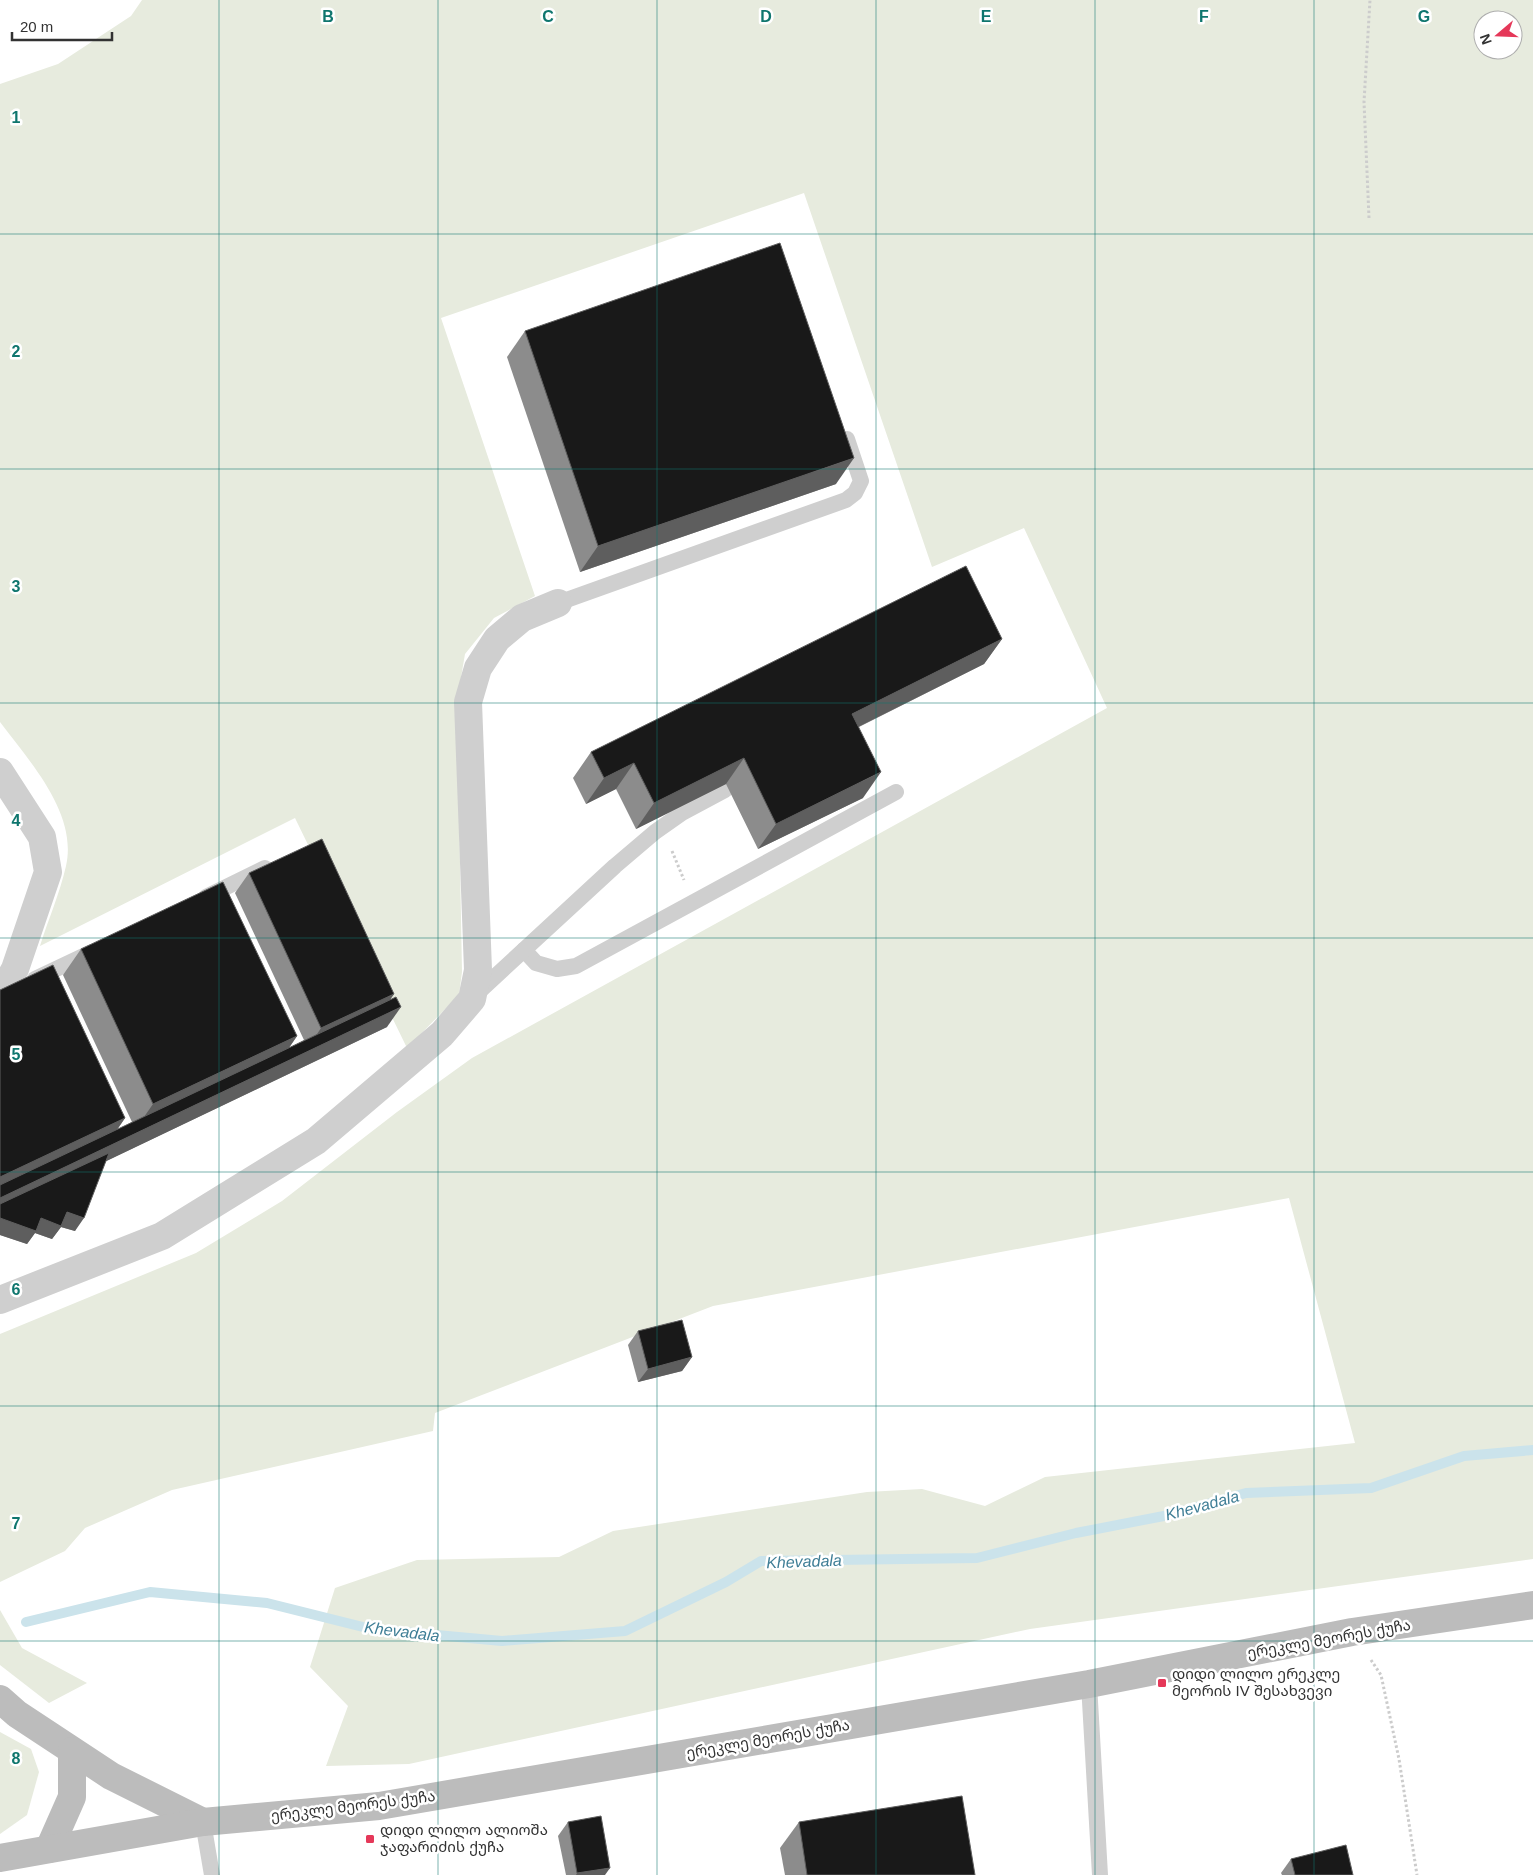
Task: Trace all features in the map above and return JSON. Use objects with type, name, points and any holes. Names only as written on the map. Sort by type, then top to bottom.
[{"type":"main road","name":"ერეკლე მეორეს ქუჩა","points":[[0,1858],[203,1822],[379,1806],[1089,1684],[1352,1632],[1533,1606]]},
{"type":"main road","points":[[0,1699],[17,1714],[110,1776],[203,1822]]},
{"type":"main road","points":[[48,1849],[72,1797],[72,1751]]},
{"type":"street","points":[[0,1300],[162,1236],[286,1161],[316,1141],[442,1034],[472,999],[478,970],[468,702],[478,668],[497,640],[522,618],[558,603]]},
{"type":"street","points":[[1,996],[16,969],[48,872],[42,837],[2,777]]},
{"type":"lane","points":[[558,603],[846,500],[855,493],[861,481],[842,424]]},
{"type":"lane","points":[[472,999],[615,866],[662,827],[682,813],[725,790]]},
{"type":"lane","points":[[524,950],[536,963],[557,969],[576,966],[896,792]]},
{"type":"lane","points":[[195,902],[266,868]]},
{"type":"lane","points":[[1,996],[107,944]]},
{"type":"lane","points":[[1089,1684],[1100,1875]]},
{"type":"lane","points":[[203,1822],[212,1875]]},
{"type":"path","points":[[1369,218],[1364,102],[1370,0]]},
{"type":"path","points":[[662,827],[693,902]]},
{"type":"path","points":[[1352,1632],[1381,1675],[1399,1759],[1417,1875]]},
{"type":"shaded area","points":[[142,0],[1533,0],[1533,1559],[1030,1629],[409,1764],[326,1766],[348,1706],[310,1667],[335,1588],[417,1560],[559,1557],[613,1531],[867,1492],[922,1489],[985,1506],[1045,1477],[1355,1443],[1289,1198],[713,1306],[435,1413],[433,1431],[172,1490],[85,1528],[65,1551],[0,1582],[0,1334],[196,1253],[282,1201],[397,1112],[472,1058],[1107,708],[1024,528],[932,567],[804,193],[441,318],[535,596],[494,618],[465,654],[457,701],[462,972],[459,995],[407,1048],[295,818],[40,946],[66,866],[68,846],[65,827],[58,807],[37,771],[0,722],[0,84],[58,64],[131,16]]},
{"type":"shaded area","points":[[0,1610],[22,1648],[87,1683],[49,1703],[0,1665]]},
{"type":"shaded area","points":[[0,1732],[31,1749],[39,1772],[27,1815],[0,1834]]},
{"type":"building","points":[[780,243],[854,458],[598,546],[525,331]]},
{"type":"building","points":[[966,566],[1002,639],[852,714],[881,772],[776,824],[744,758],[654,803],[634,763],[604,778],[591,752]]},
{"type":"building","points":[[322,839],[394,994],[321,1028],[249,873]]},
{"type":"building","points":[[223,882],[297,1036],[153,1104],[81,949]]},
{"type":"building","points":[[53,965],[125,1118],[0,1177],[0,990]]},
{"type":"building","points":[[396,997],[401,1007],[0,1198],[0,1185]]},
{"type":"building","points":[[109,1153],[84,1218],[67,1212],[61,1226],[41,1218],[36,1231],[0,1218],[0,1204]]},
{"type":"building","points":[[682,1320],[692,1357],[648,1369],[638,1331]]},
{"type":"building","points":[[962,1796],[975,1875],[807,1875],[799,1822]]},
{"type":"building","points":[[601,1816],[610,1868],[577,1873],[568,1822]]},
{"type":"building","points":[[1346,1845],[1353,1875],[1295,1875],[1291,1859]]},
{"type":"waterway","name":"Khevadala","points":[[26,1622],[150,1592],[267,1603],[371,1629],[502,1641],[625,1631],[726,1582],[761,1561],[977,1558],[1076,1533],[1169,1515],[1246,1493],[1371,1488],[1464,1456],[1533,1450]]},
{"type":"place","name":"დიდი ლილო ერეკლე მეორის IV შესახვევი","points":[[1162,1683]]},
{"type":"place","name":"დიდი ლილო ალიოშა ჯაფარიძის ქუჩა","points":[[370,1839]]}]
